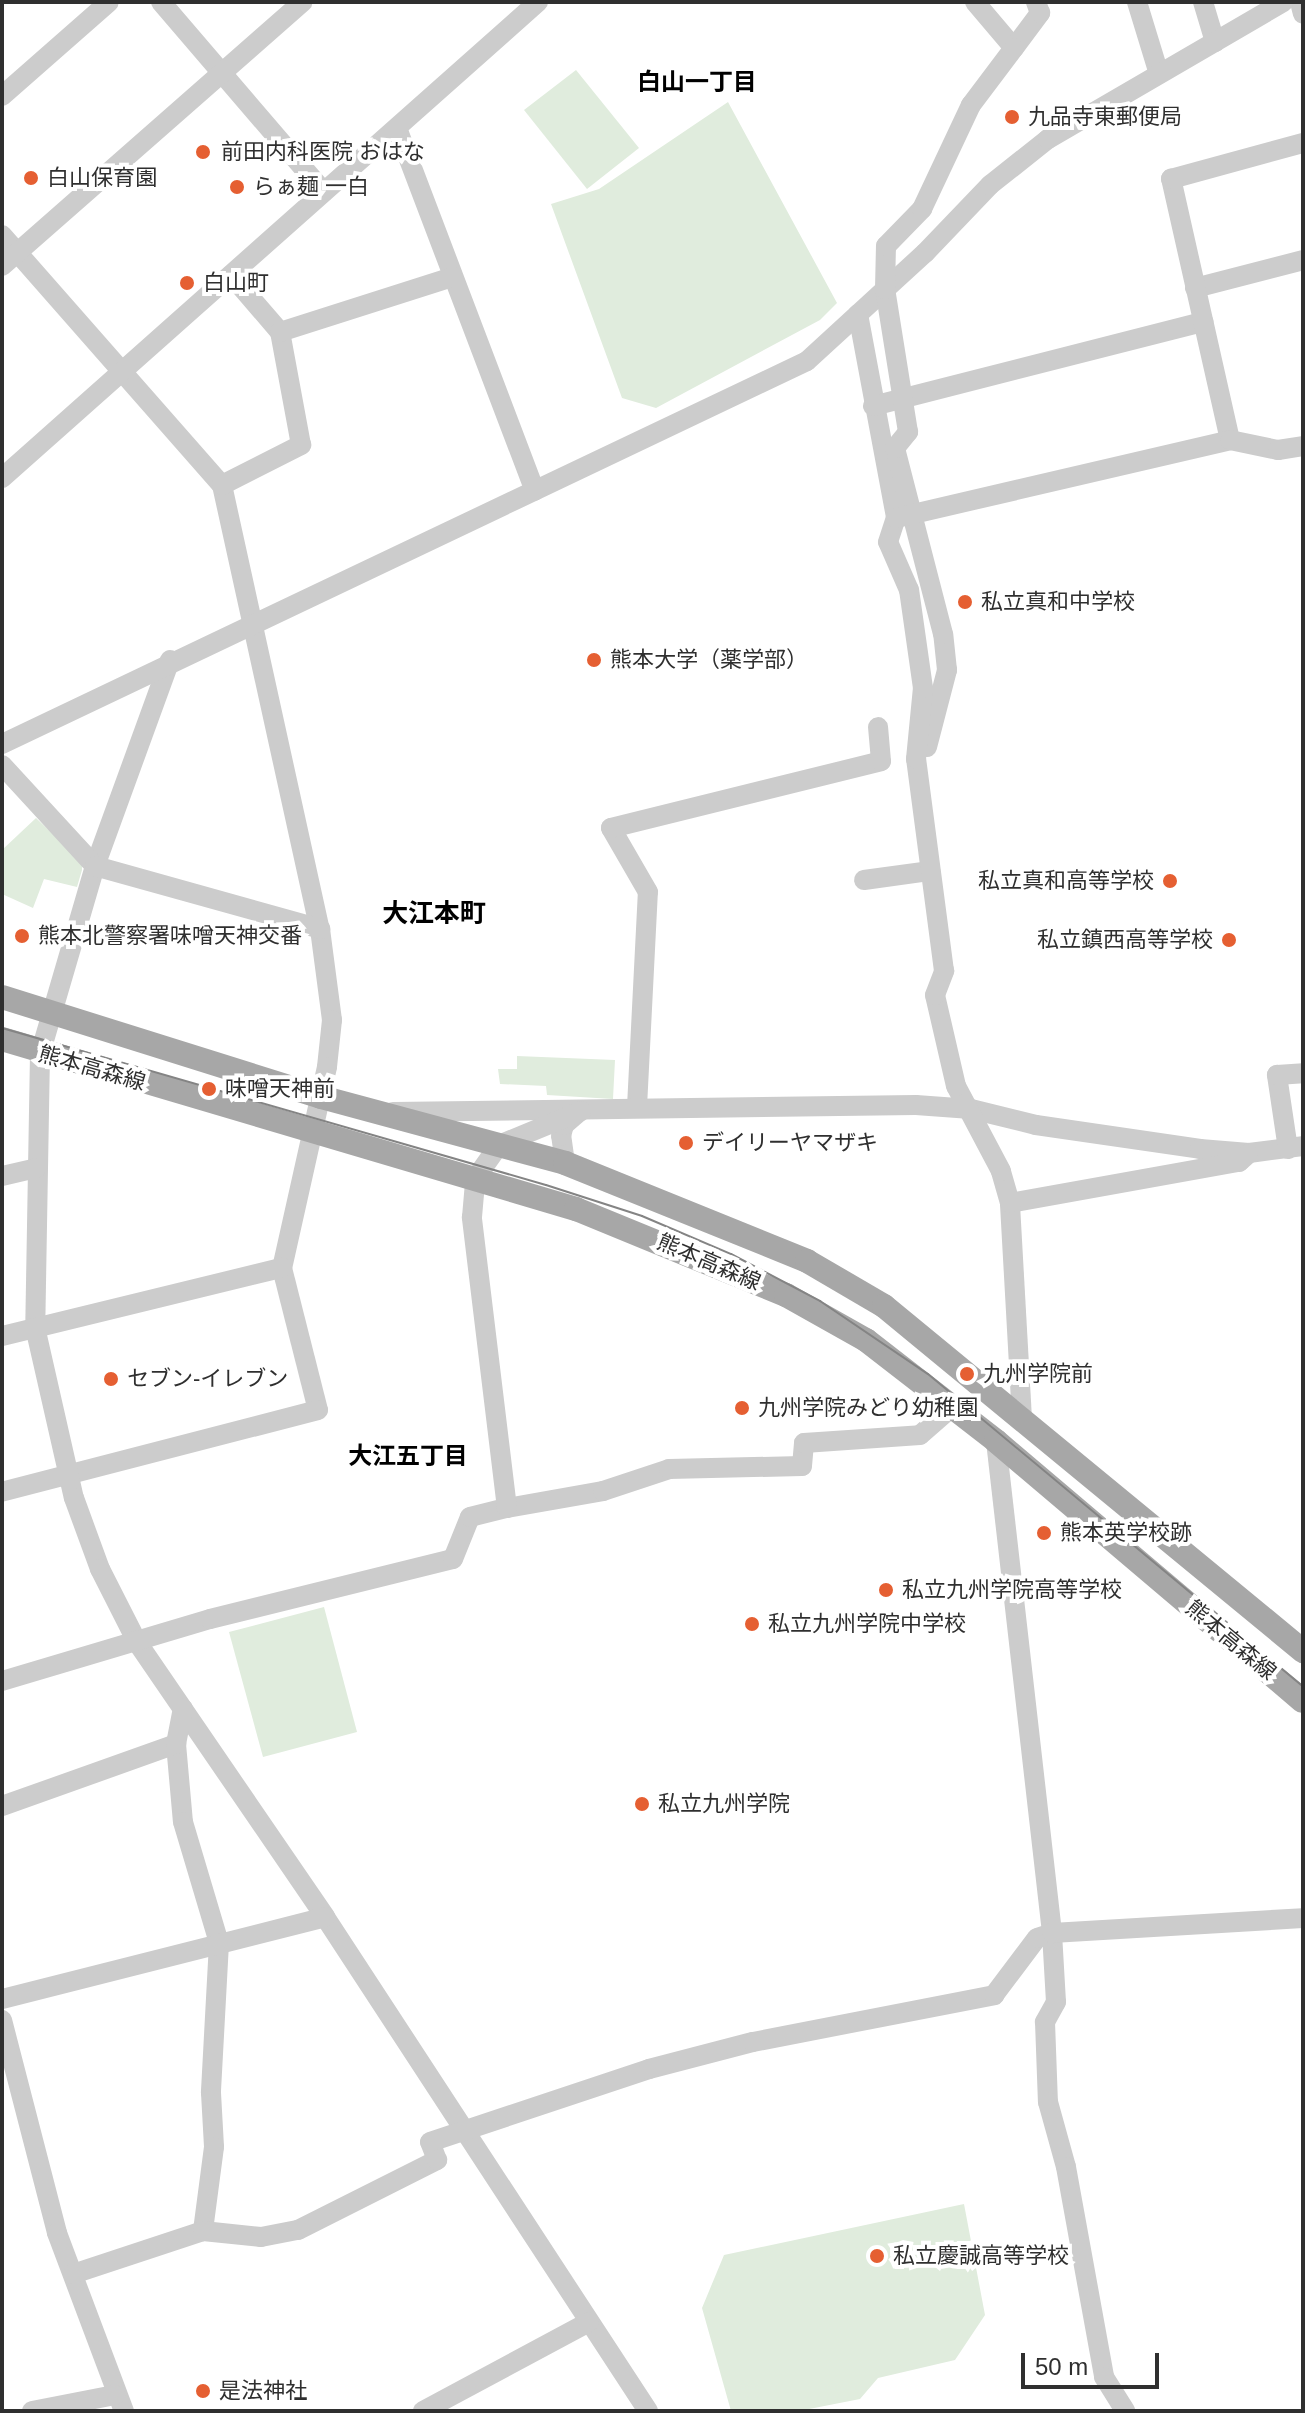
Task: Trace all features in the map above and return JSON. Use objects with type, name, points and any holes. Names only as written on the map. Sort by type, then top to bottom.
[{"type":"main road","name":"熊本高森線","points":[[2,997],[321,1097],[565,1163],[807,1261],[884,1306],[1303,1651]]},
{"type":"main road","name":"熊本高森線","points":[[2,1039],[40,1054],[576,1209],[786,1295],[866,1340],[996,1441],[1303,1701]]},
{"type":"street","points":[[2,96],[109,2]]},
{"type":"street","points":[[161,2],[324,192]]},
{"type":"street","points":[[10,259],[302,2]]},
{"type":"street","points":[[2,478],[538,2]]},
{"type":"street","points":[[975,2],[1014,48]]},
{"type":"street","points":[[1022,1419],[1010,1203],[971,1109],[956,1086],[935,995],[944,971],[916,759],[923,688],[909,590],[888,542],[904,516],[895,448],[908,432],[885,289],[886,246],[922,209],[971,105],[1040,13],[1036,2]]},
{"type":"street","points":[[1137,2],[1159,74]]},
{"type":"street","points":[[1203,2],[1215,42]]},
{"type":"street","points":[[2,744],[170,660],[253,625],[753,391],[807,361],[990,185],[1048,139],[1283,2]]},
{"type":"street","points":[[1300,2],[1303,14]]},
{"type":"street","points":[[397,128],[535,491]]},
{"type":"street","points":[[1230,440],[1171,179],[1303,143]]},
{"type":"street","points":[[2,235],[10,259],[124,368],[222,485],[320,929],[332,1020],[321,1097],[282,1268],[318,1410],[2,1492]]},
{"type":"street","points":[[1195,288],[1303,260]]},
{"type":"street","points":[[222,485],[301,445],[280,332],[231,275]]},
{"type":"street","points":[[280,332],[452,277]]},
{"type":"street","points":[[858,314],[873,406],[904,516],[943,634],[947,670],[925,753],[953,982],[946,1004],[966,1082],[977,1101],[971,1109]]},
{"type":"street","points":[[873,406],[902,402],[1203,322]]},
{"type":"street","points":[[904,516],[1230,440],[1278,450],[1303,446]]},
{"type":"street","points":[[170,660],[95,866],[49,1013],[40,1054],[35,1327],[72,1474],[96,1559],[137,1642],[325,1917],[648,2411]]},
{"type":"street","points":[[637,1107],[648,892],[611,828],[881,761],[878,727]]},
{"type":"street","points":[[2,765],[95,866],[320,929]]},
{"type":"street","points":[[864,880],[930,871]]},
{"type":"street","points":[[377,1112],[581,1111],[637,1107],[971,1109],[1133,1141],[1249,1153],[1296,1147],[1277,1075],[1303,1073]]},
{"type":"street","points":[[507,1508],[472,1217],[475,1179],[499,1145],[581,1111]]},
{"type":"street","points":[[565,1163],[564,1125],[581,1111]]},
{"type":"street","points":[[1010,1203],[1239,1162],[1249,1153]]},
{"type":"street","points":[[2,1176],[36,1168]]},
{"type":"street","points":[[2,1336],[282,1268]]},
{"type":"street","points":[[2,1681],[453,1559],[470,1517],[603,1491],[669,1469],[802,1466],[804,1443],[920,1435],[952,1407]]},
{"type":"street","points":[[996,1441],[1052,1933],[1056,2002],[1045,2022],[1048,2102],[1066,2167],[1104,2377],[1125,2411]]},
{"type":"street","points":[[183,1709],[176,1744],[183,1822],[219,1943],[211,2093],[214,2147],[203,2231]]},
{"type":"street","points":[[2,1806],[176,1744]]},
{"type":"street","points":[[2,1999],[325,1917]]},
{"type":"street","points":[[73,2274],[203,2231],[261,2237],[298,2230],[437,2160],[430,2142],[462,2130],[753,2042],[994,1995],[1037,1938],[1052,1933],[1303,1918]]},
{"type":"street","points":[[2,2020],[57,2233],[119,2403],[32,2411]]},
{"type":"street","points":[[423,2411],[589,2322]]},
{"type":"green space","points":[[576,70],[639,148],[587,189],[524,110]]},
{"type":"green space","points":[[728,102],[837,303],[820,320],[656,408],[622,398],[551,204],[599,189]]},
{"type":"green space","points":[[36,818],[82,862],[82,870],[77,887],[44,879],[33,908],[2,894],[2,850]]},
{"type":"green space","points":[[517,1056],[615,1060],[613,1099],[547,1095],[546,1086],[500,1084],[498,1069],[517,1069]]},
{"type":"green space","points":[[324,1607],[357,1732],[263,1757],[229,1632]]},
{"type":"green space","points":[[964,2204],[985,2315],[955,2360],[878,2378],[860,2399],[799,2411],[731,2411],[702,2308],[724,2255]]},
{"type":"tram line","points":[[2,1028],[546,1185],[642,1216],[731,1254],[820,1301],[928,1374],[1303,1686]]},
{"type":"place","name":"九品寺東郵便局","points":[[1012,117]]},
{"type":"place","name":"前田内科医院 おはな","points":[[203,152]]},
{"type":"place","name":"白山保育園","points":[[31,178]]},
{"type":"place","name":"らぁ麺 一白","points":[[237,187]]},
{"type":"place","name":"白山町","points":[[187,283]]},
{"type":"place","name":"私立真和中学校","points":[[965,602]]},
{"type":"place","name":"熊本大学（薬学部）","points":[[594,660]]},
{"type":"place","name":"私立真和高等学校","points":[[1170,881]]},
{"type":"place","name":"熊本北警察署味噌天神交番","points":[[22,936]]},
{"type":"place","name":"私立鎮西高等学校","points":[[1229,940]]},
{"type":"place","name":"味噌天神前","points":[[209,1089]]},
{"type":"place","name":"デイリーヤマザキ","points":[[686,1143]]},
{"type":"place","name":"九州学院前","points":[[967,1374]]},
{"type":"place","name":"セブン-イレブン","points":[[111,1379]]},
{"type":"place","name":"九州学院みどり幼稚園","points":[[742,1408]]},
{"type":"place","name":"熊本英学校跡","points":[[1044,1533]]},
{"type":"place","name":"私立九州学院高等学校","points":[[886,1590]]},
{"type":"place","name":"私立九州学院中学校","points":[[752,1624]]},
{"type":"place","name":"私立九州学院","points":[[642,1804]]},
{"type":"place","name":"私立慶誠高等学校","points":[[877,2256]]},
{"type":"place","name":"是法神社","points":[[203,2391]]},
{"type":"district","name":"白山一丁目","points":[[697,82]]},
{"type":"district","name":"大江本町","points":[[434,914]]},
{"type":"district","name":"大江五丁目","points":[[408,1456]]}]
